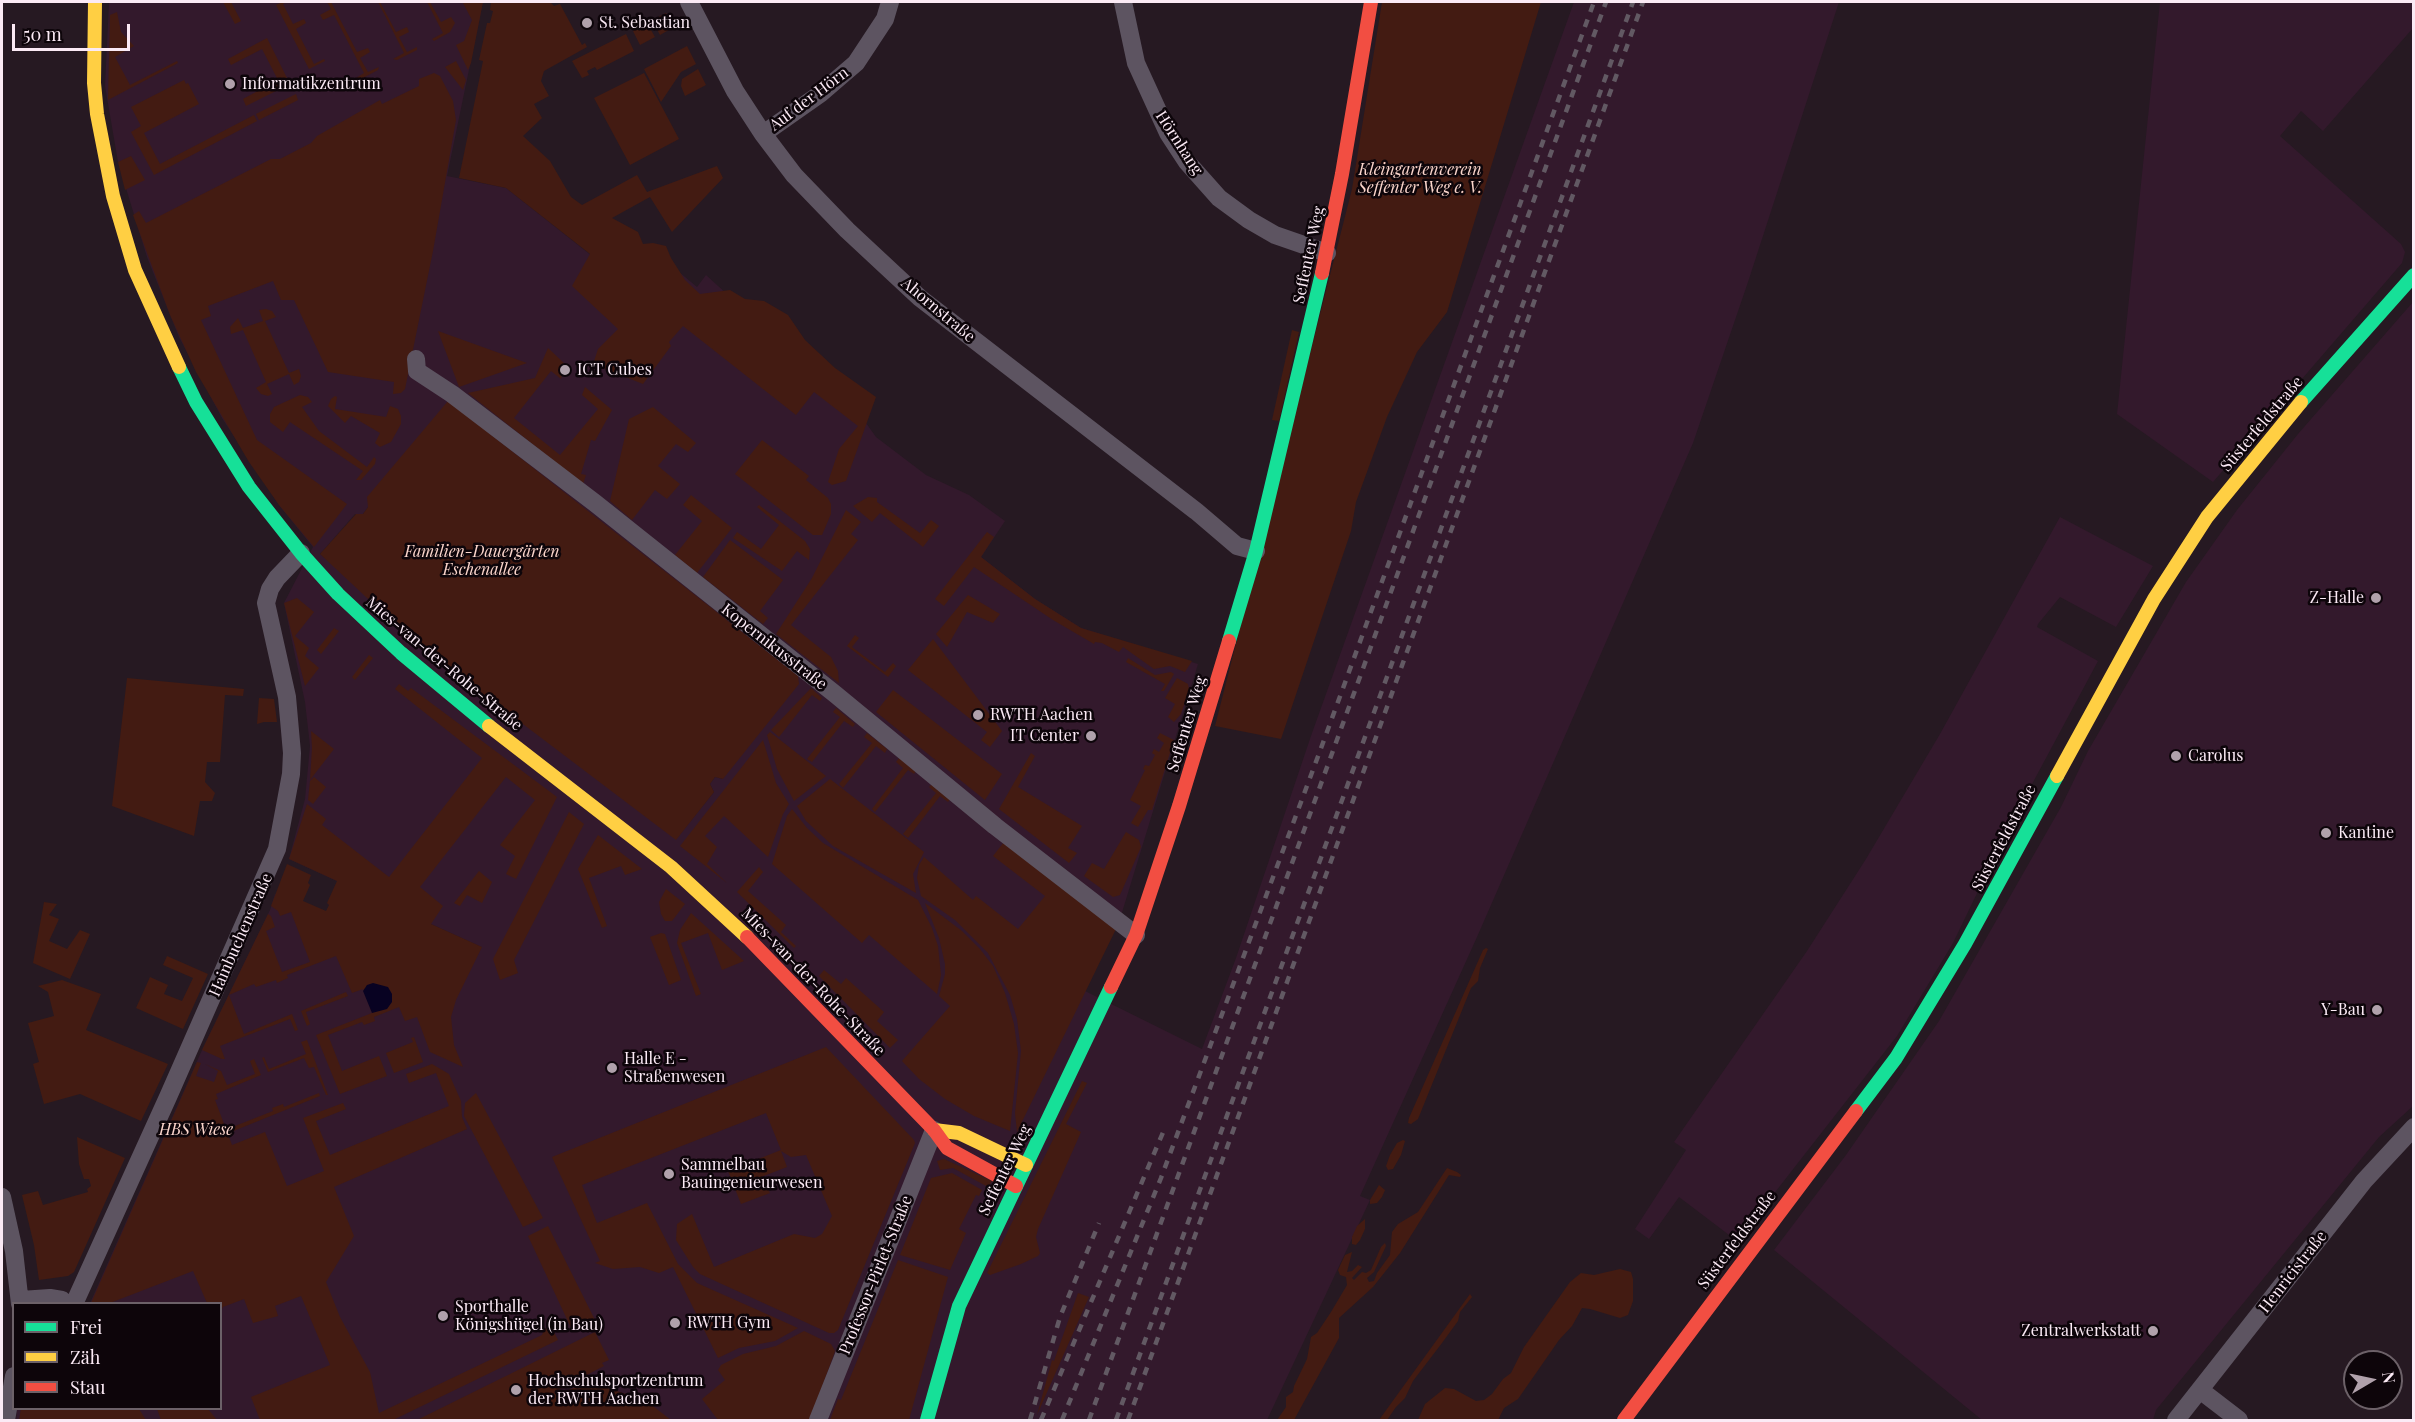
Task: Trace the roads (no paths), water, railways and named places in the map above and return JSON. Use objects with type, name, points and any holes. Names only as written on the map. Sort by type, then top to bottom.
[{"type":"street","name":"Mies-van-der-Rohe-Straße","points":[[95,2],[94,83],[97,114],[113,196],[135,270],[163,336],[196,402],[249,487],[301,554],[338,594],[401,653],[480,719],[671,867],[716,908],[774,964],[934,1130],[947,1148],[1016,1186]]},
{"type":"street","name":"Ahornstraße","points":[[689,2],[735,91],[763,134],[794,175],[848,230],[920,298],[1196,511],[1237,546],[1256,551]]},
{"type":"street","name":"Auf der Hörn","points":[[763,134],[820,94],[856,63],[885,19],[890,2]]},
{"type":"street","name":"Hörnhang","points":[[1123,2],[1136,63],[1168,133],[1187,162],[1219,198],[1249,220],[1275,235],[1327,253]]},
{"type":"street","name":"Seffenter Weg","points":[[927,1420],[959,1306],[1136,935],[1179,806],[1256,551],[1327,253],[1371,2]]},
{"type":"street","name":"Süsterfeldstraße","points":[[1624,1420],[1896,1058],[1976,925],[2154,599],[2207,517],[2277,429],[2414,275]]},
{"type":"street","name":"Kopernikusstraße","points":[[416,359],[417,371],[452,394],[595,503],[843,700],[995,826],[1136,935]]},
{"type":"street","name":"Hainbuchenstraße","points":[[75,1302],[168,1098],[277,849],[289,789],[292,753],[287,697],[266,603],[270,589],[277,578],[301,554]]},
{"type":"street","points":[[934,1130],[959,1133],[1026,1165]]},
{"type":"street","name":"Professor-Pirlet-Straße","points":[[818,1420],[934,1130]]},
{"type":"street","name":"Henricistraße","points":[[2176,1420],[2364,1181],[2410,1136]]},
{"type":"street","points":[[2,1197],[14,1251],[20,1302],[50,1298],[64,1302]]},
{"type":"street","points":[[6,1420],[12,1387]]},
{"type":"street","points":[[2199,1390],[2239,1420]]},
{"type":"railway","points":[[1062,1420],[1161,1178],[1594,2]]},
{"type":"railway","points":[[1089,1420],[1606,2]]},
{"type":"railway","points":[[1116,1420],[1633,2]]},
{"type":"railway","points":[[1128,1420],[1643,2]]},
{"type":"railway","points":[[1041,1420],[1164,1130]]},
{"type":"railway","points":[[1030,1420],[1060,1317],[1099,1223]]},
{"type":"place","name":"St. Sebastian","points":[[587,23]]},
{"type":"place","name":"Informatikzentrum","points":[[230,84]]},
{"type":"place","name":"ICT Cubes","points":[[565,370]]},
{"type":"place","name":"Z-Halle","points":[[2376,598]]},
{"type":"place","name":"RWTH Aachen","points":[[978,715]]},
{"type":"place","name":"IT Center","points":[[1091,736]]},
{"type":"place","name":"Carolus","points":[[2176,756]]},
{"type":"place","name":"Kantine","points":[[2326,833]]},
{"type":"place","name":"Y-Bau","points":[[2377,1010]]},
{"type":"place","name":"Halle E - Straßenwesen","points":[[612,1068]]},
{"type":"place","name":"Sammelbau Bauingenieurwesen","points":[[669,1174]]},
{"type":"place","name":"Sporthalle Königshügel (in Bau)","points":[[443,1316]]},
{"type":"place","name":"RWTH Gym","points":[[675,1323]]},
{"type":"place","name":"Zentralwerkstatt","points":[[2153,1331]]},
{"type":"place","name":"Hochschulsportzentrum der RWTH Aachen","points":[[516,1390]]},
{"type":"park label","name":"Kleingartenverein Seffenter Weg e. V.","points":[[1420,179]]},
{"type":"park label","name":"Familien-Dauergärten Eschenallee","points":[[482,561]]},
{"type":"park label","name":"HBS Wiese","points":[[196,1130]]}]
